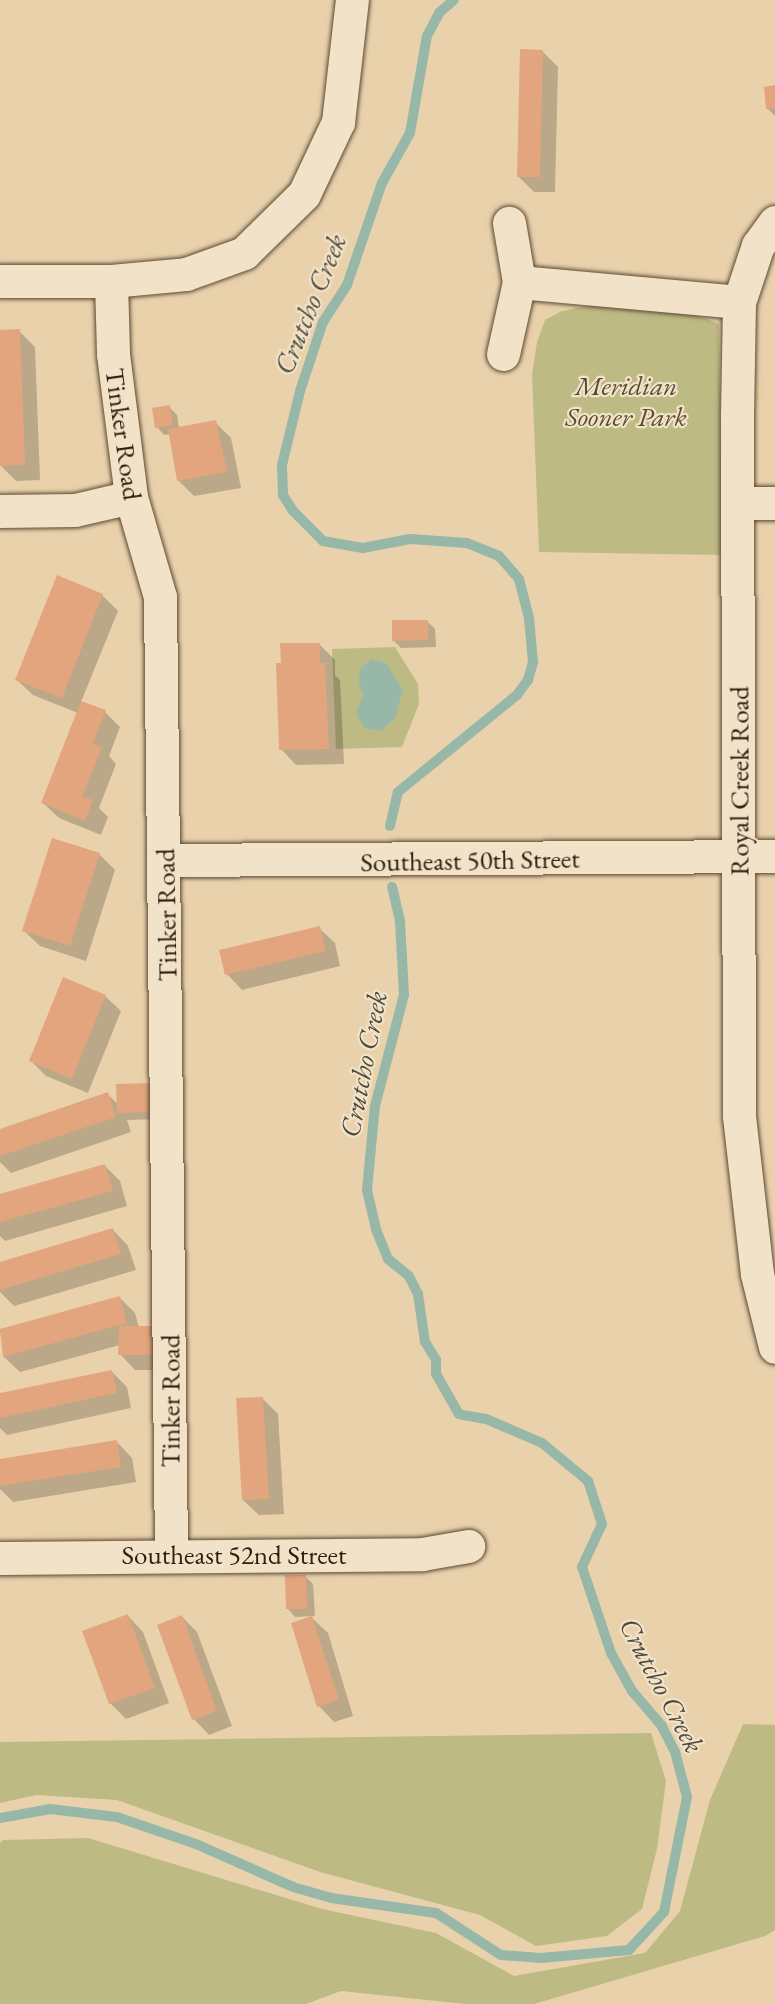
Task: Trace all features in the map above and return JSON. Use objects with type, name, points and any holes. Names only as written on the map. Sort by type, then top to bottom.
[{"type":"street","points":[[0,281],[111,281],[186,274],[244,253],[304,194],[338,122],[352,0]]},
{"type":"street","name":"Royal Creek Road","points":[[775,222],[758,245],[739,302],[738,503],[739,1116],[762,1208],[757,1274],[775,1347]]},
{"type":"street","points":[[503,354],[519,282],[509,223]]},
{"type":"street","name":"Tinker Road","points":[[111,281],[113,354],[131,497],[160,597],[166,860],[171,1555]]},
{"type":"street","points":[[519,282],[739,302]]},
{"type":"street","points":[[0,511],[75,510],[131,497]]},
{"type":"street","points":[[738,503],[775,502]]},
{"type":"street","name":"Southeast 50th Street","points":[[166,860],[775,856]]},
{"type":"street","name":"Southeast 52nd Street","points":[[0,1558],[422,1554],[468,1546]]},
{"type":"green space","name":"Meridian Sooner Park","points":[[602,303],[687,311],[719,324],[722,555],[539,552],[532,374],[537,342],[545,320],[562,311]]},
{"type":"green space","points":[[395,647],[418,684],[419,704],[402,747],[336,749],[332,649]]},
{"type":"green space","points":[[743,1724],[775,1725],[775,1930],[765,1936],[534,2004],[465,2004],[341,1991],[306,2004],[0,2004],[0,1843],[3,1840],[88,1838],[322,1909],[436,1933],[514,1976],[645,1953],[680,1911],[710,1800]]},
{"type":"green space","points":[[651,1733],[666,1781],[657,1849],[642,1909],[607,1936],[536,1946],[480,1915],[320,1872],[117,1800],[36,1795],[0,1803],[0,1742]]},
{"type":"shaded area","points":[[372,659],[386,663],[403,690],[395,718],[381,731],[365,728],[356,715],[363,695],[359,683],[360,669]]},
{"type":"building","points":[[520,49],[543,50],[540,177],[517,177]]},
{"type":"building","points":[[775,85],[775,108],[766,109],[764,87]]},
{"type":"building","points":[[20,329],[25,465],[0,466],[0,330]]},
{"type":"building","points":[[170,405],[173,425],[155,428],[152,408]]},
{"type":"building","points":[[216,420],[227,472],[177,481],[168,429]]},
{"type":"building","points":[[57,575],[103,594],[62,698],[15,680]]},
{"type":"building","points":[[392,620],[428,620],[428,640],[392,641]]},
{"type":"building","points":[[280,643],[320,643],[320,663],[325,663],[329,749],[279,750],[276,663],[281,663]]},
{"type":"building","points":[[81,701],[106,710],[93,743],[102,747],[82,796],[93,800],[85,821],[41,803]]},
{"type":"building","points":[[52,838],[100,853],[70,946],[22,931]]},
{"type":"building","points":[[320,926],[326,951],[225,975],[219,950]]},
{"type":"building","points":[[63,977],[106,995],[72,1079],[29,1061]]},
{"type":"building","points":[[151,1083],[152,1112],[117,1113],[116,1084]]},
{"type":"building","points":[[108,1092],[116,1117],[0,1156],[0,1129]]},
{"type":"building","points":[[105,1164],[113,1191],[0,1222],[0,1194]]},
{"type":"building","points":[[113,1228],[121,1254],[0,1290],[0,1262]]},
{"type":"building","points":[[120,1296],[127,1323],[3,1357],[0,1329]]},
{"type":"building","points":[[119,1326],[153,1326],[153,1355],[118,1355]]},
{"type":"building","points":[[112,1370],[117,1393],[0,1418],[0,1393]]},
{"type":"building","points":[[263,1397],[269,1499],[242,1500],[236,1398]]},
{"type":"building","points":[[117,1440],[121,1467],[0,1486],[0,1459]]},
{"type":"building","points":[[285,1575],[306,1575],[307,1609],[286,1609]]},
{"type":"building","points":[[128,1614],[155,1688],[109,1704],[82,1631]]},
{"type":"building","points":[[182,1615],[217,1711],[192,1720],[157,1625]]},
{"type":"building","points":[[312,1616],[339,1700],[317,1707],[291,1623]]},
{"type":"waterway","name":"Crutcho Creek","points":[[390,826],[398,792],[517,695],[528,680],[533,662],[529,618],[519,579],[499,556],[467,543],[410,539],[363,548],[323,541],[293,511],[283,495],[282,465],[300,391],[323,322],[347,285],[382,183],[410,133],[427,36],[440,12],[454,0]]},
{"type":"waterway","name":"Crutcho Creek","points":[[0,1818],[50,1809],[117,1817],[196,1844],[293,1887],[331,1898],[436,1913],[501,1955],[541,1958],[629,1950],[664,1912],[687,1797],[675,1752],[662,1726],[632,1691],[611,1653],[582,1567],[602,1524],[588,1481],[542,1443],[486,1419],[459,1414],[436,1374],[436,1360],[425,1342],[418,1294],[409,1276],[388,1259],[376,1229],[367,1190],[375,1106],[404,995],[400,921],[392,887]]}]
